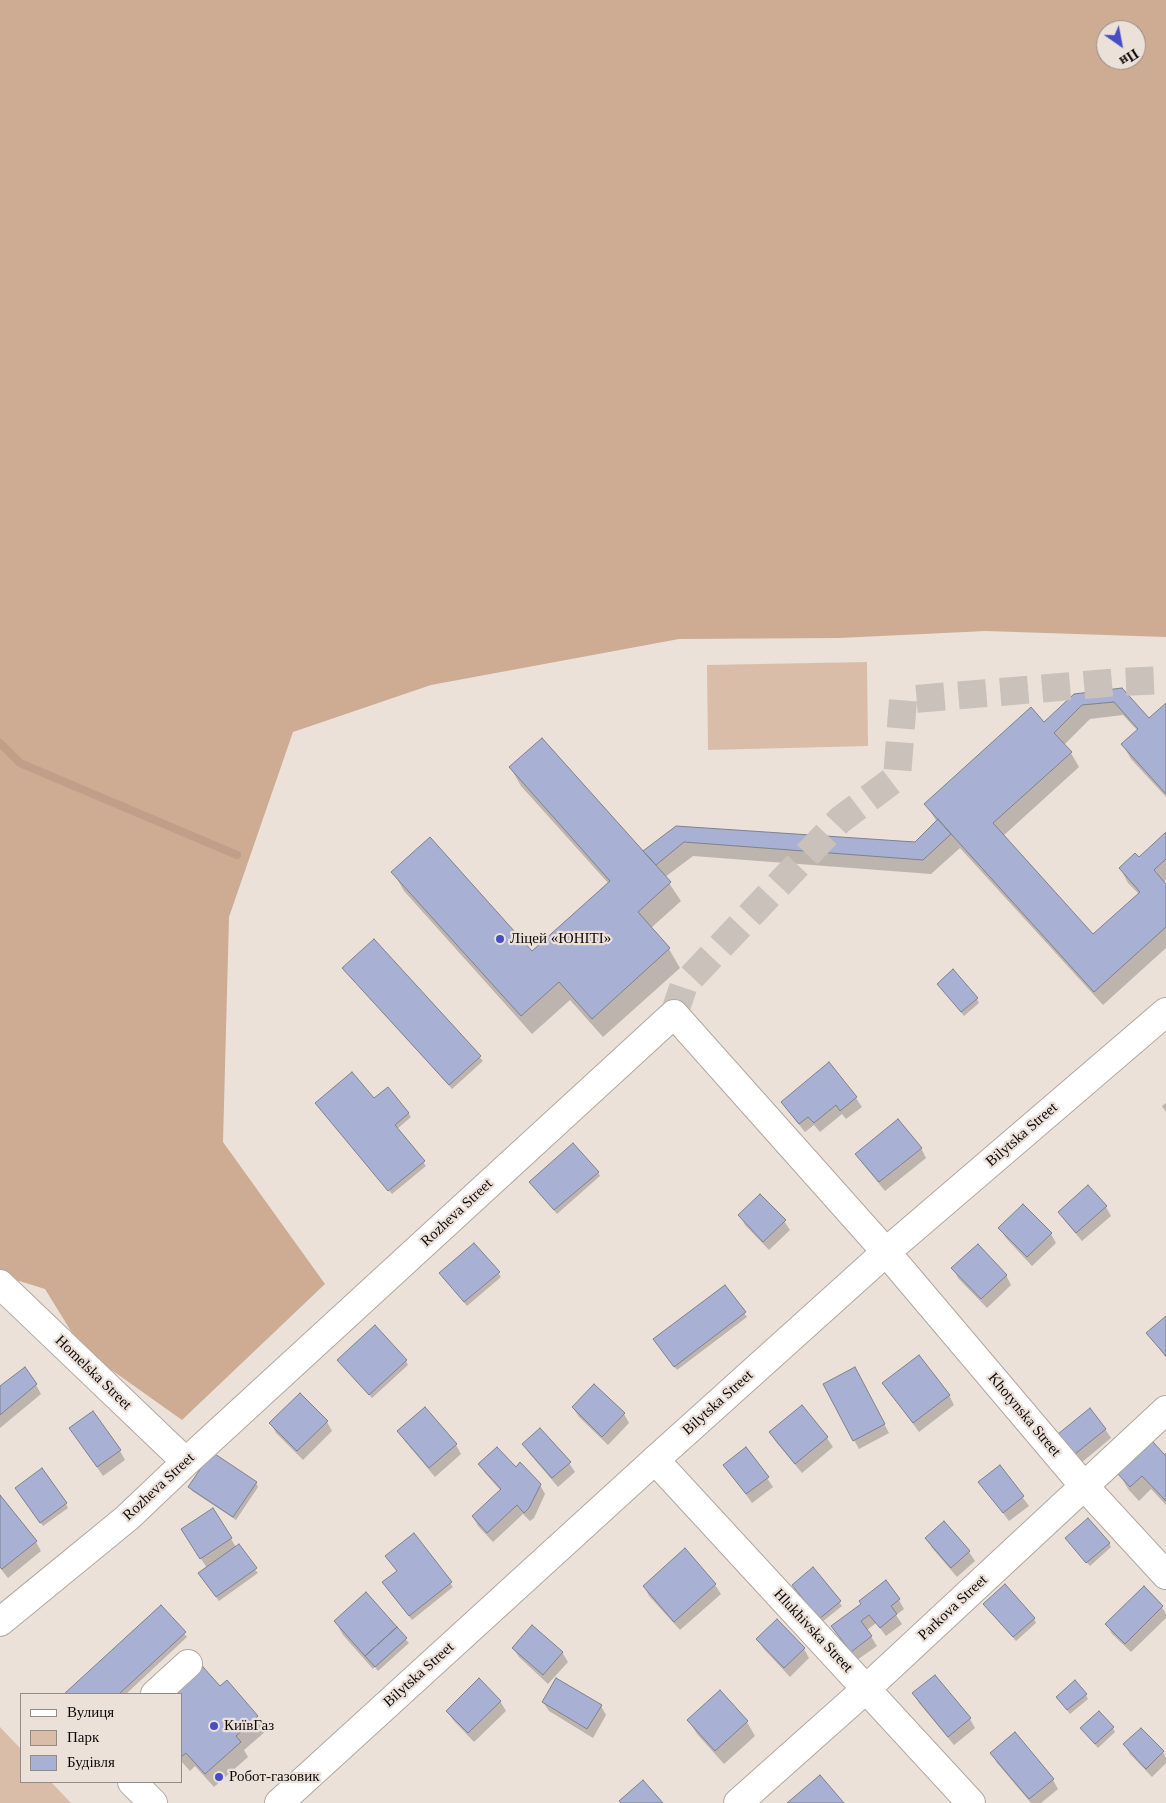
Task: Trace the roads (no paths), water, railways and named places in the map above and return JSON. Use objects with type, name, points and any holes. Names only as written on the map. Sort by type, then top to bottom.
[{"type":"street","name":"Bilytska Street","points":[[279,1803],[886,1252],[1166,1012]]},
{"type":"street","name":"Rozheva Street","points":[[0,1622],[127,1518],[674,1014],[886,1252]]},
{"type":"street","name":"Khotynska Street","points":[[886,1252],[1084,1486],[1166,1575]]},
{"type":"street","name":"Homelska Street","points":[[0,1284],[186,1462]]},
{"type":"street","name":"Parkova Street","points":[[738,1803],[866,1689],[1166,1410]]},
{"type":"street","name":"Hlukhivska Street","points":[[655,1460],[971,1803]]},
{"type":"street","points":[[156,1693],[188,1664]]},
{"type":"street","points":[[133,1783],[153,1803]]},
{"type":"waterway","points":[[0,743],[20,763],[237,855]]},
{"type":"tunnel","points":[[674,1014],[684,985],[840,820],[897,777],[903,700],[1166,680]]},
{"type":"place","name":"Ліцей «ЮНІТІ»","points":[[500,939]]},
{"type":"place","name":"КиївГаз","points":[[214,1726]]},
{"type":"place","name":"Робот-газовик","points":[[219,1777]]}]
